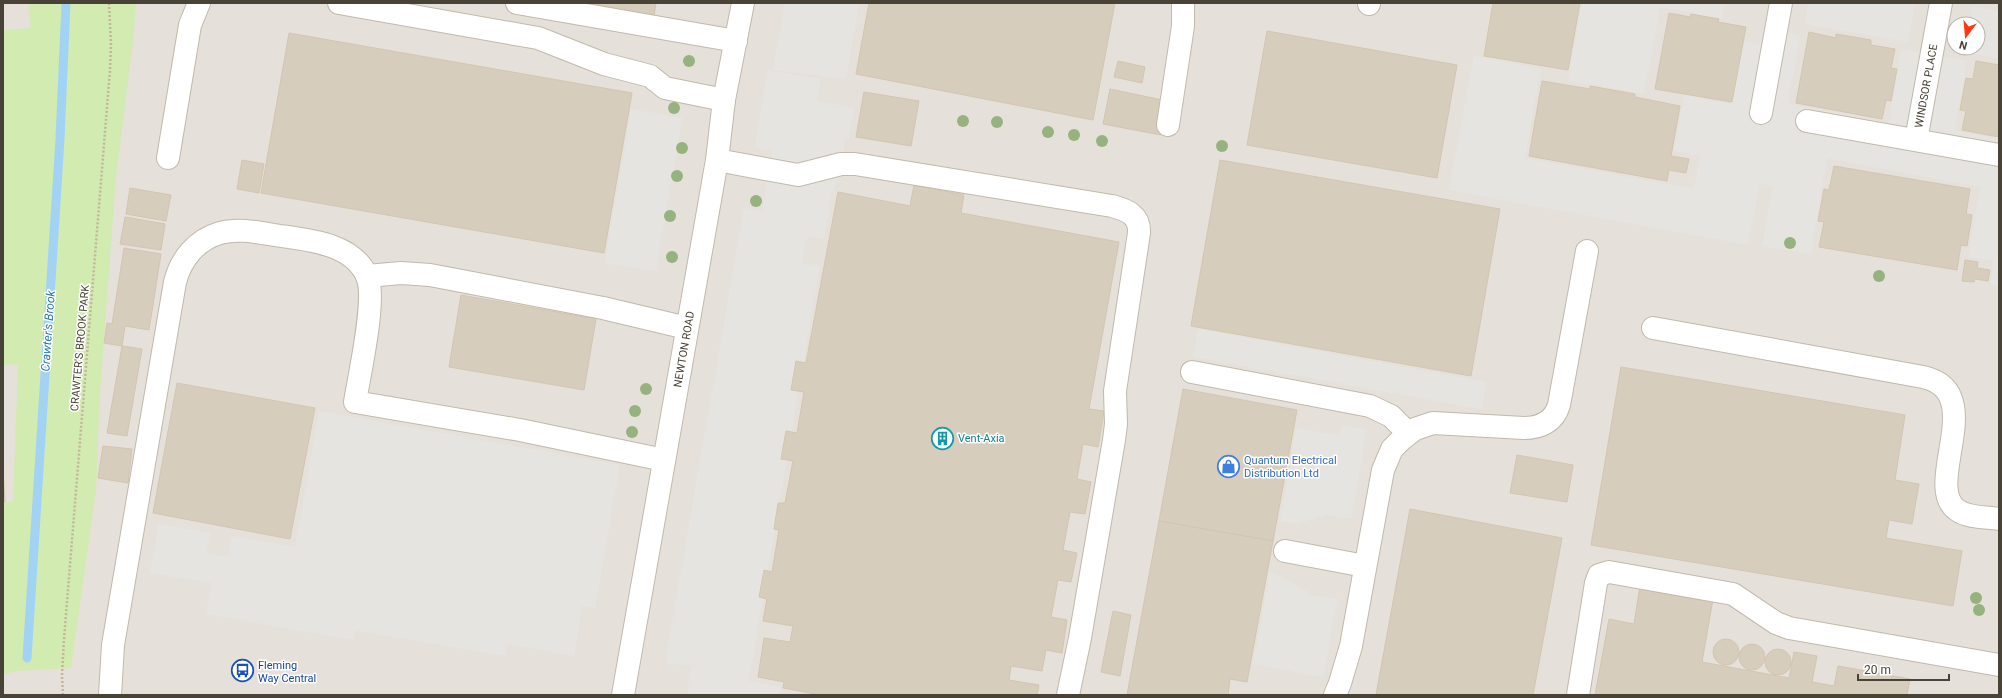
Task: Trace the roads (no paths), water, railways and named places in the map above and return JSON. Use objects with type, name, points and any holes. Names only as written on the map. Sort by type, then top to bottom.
[{"type":"street","points":[[168,158],[190,25],[199,3]]},
{"type":"street","points":[[339,3],[538,38],[604,64],[650,76],[665,88],[724,100]]},
{"type":"street","points":[[517,3],[736,41]]},
{"type":"street","name":"NEWTON ROAD","points":[[623,695],[717,160],[724,100],[743,3]]},
{"type":"street","points":[[1168,125],[1183,26],[1183,3]]},
{"type":"street","points":[[1761,113],[1781,3]]},
{"type":"street","name":"WINDSOR PLACE","points":[[1916,140],[1941,3]]},
{"type":"street","points":[[1807,121],[1999,155]]},
{"type":"street","points":[[717,160],[798,175],[841,164],[855,164],[1112,206],[1128,211],[1137,219],[1139,233],[1115,391],[1116,424],[1114,440],[1079,645],[1068,695]]},
{"type":"street","points":[[110,695],[113,645],[175,282],[179,268],[186,256],[203,241],[219,233],[233,231],[252,232],[315,241],[331,246],[354,260],[367,276],[371,287],[370,311],[353,411],[520,430],[664,460]]},
{"type":"street","points":[[1334,695],[1340,683],[1351,646],[1383,470],[1392,449],[1408,433],[1420,426],[1433,423],[1524,428],[1536,427],[1552,419],[1559,406],[1587,251]]},
{"type":"street","points":[[367,276],[401,273],[443,277],[616,311],[687,328]]},
{"type":"street","points":[[1653,328],[1923,377],[1940,382],[1946,388],[1953,406],[1954,419],[1947,484],[1948,496],[1951,503],[1954,508],[1963,513],[1999,519]]},
{"type":"street","points":[[1192,372],[1370,406],[1391,416],[1408,433]]},
{"type":"street","points":[[1286,551],[1366,566]]},
{"type":"street","points":[[1578,695],[1596,583],[1599,575],[1605,572],[1614,572],[1733,594],[1776,623],[1789,628],[1999,665]]},
{"type":"waterway","name":"Crawter's Brook","points":[[27,658],[60,139],[66,3]]},
{"type":"place","name":"Vent-Axia","points":[[942,438]]},
{"type":"place","name":"Quantum Electrical Distribution Ltd","points":[[1228,466]]},
{"type":"place","name":"Fleming Way Central","points":[[243,671]]}]
